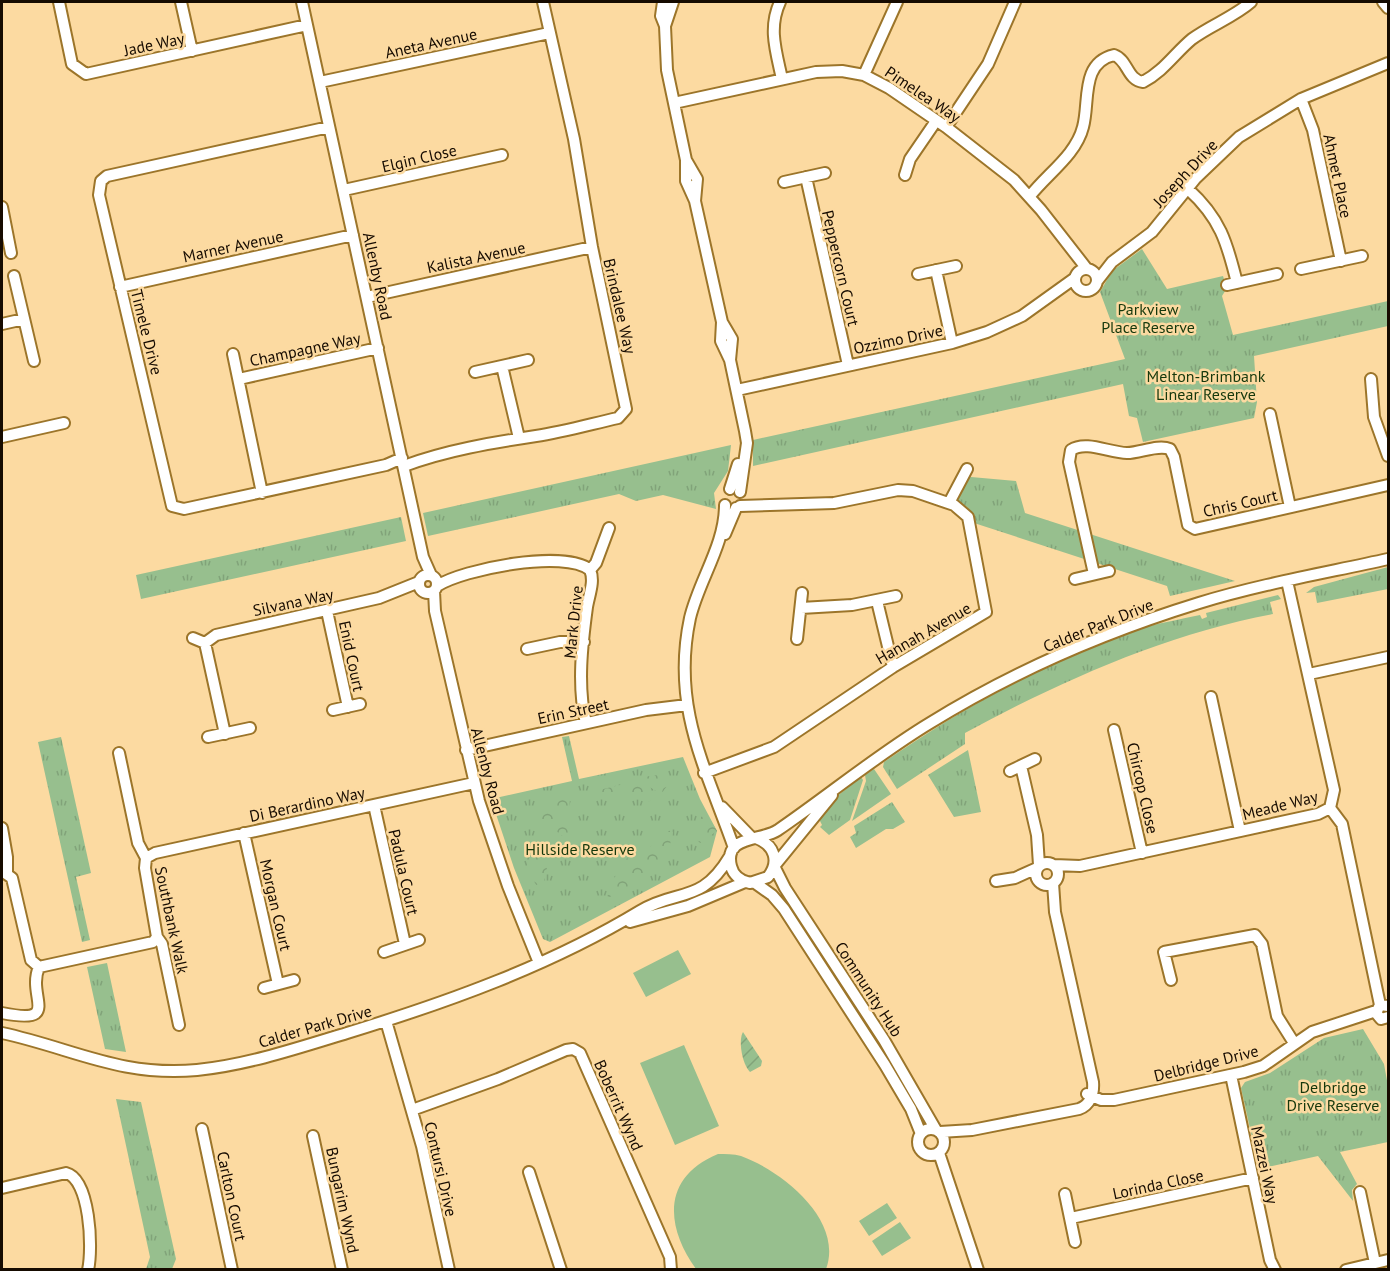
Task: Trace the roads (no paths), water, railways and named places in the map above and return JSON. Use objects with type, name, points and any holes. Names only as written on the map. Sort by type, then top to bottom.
[{"type":"street","name":"Jade Way","points":[[59,2],[72,64],[86,74],[307,25]]},
{"type":"street","points":[[181,2],[192,51]]},
{"type":"street","name":"Allenby Road","points":[[302,2],[428,584],[474,783],[493,845],[541,962]]},
{"type":"street","name":"Brindalee Way","points":[[403,462],[618,418],[626,409],[592,247],[574,139],[543,2]]},
{"type":"street","points":[[663,2],[662,16],[665,26],[667,70],[686,160],[686,181],[695,201],[722,322],[722,341],[730,360],[742,412],[736,500],[722,530],[690,619],[685,650],[687,705],[705,776],[733,850]]},
{"type":"street","points":[[665,26],[673,2]]},
{"type":"street","points":[[780,2],[772,23],[772,36],[782,79]]},
{"type":"street","points":[[864,75],[897,2]]},
{"type":"street","points":[[905,175],[910,159],[988,64],[1015,2]]},
{"type":"street","points":[[1028,194],[1077,143],[1085,120],[1088,80],[1105,58],[1113,55],[1120,57],[1132,77],[1143,82],[1164,68],[1192,39],[1242,10],[1251,2]]},
{"type":"street","name":"Aneta Avenue","points":[[320,82],[549,33]]},
{"type":"street","name":"Joseph Drive","points":[[1082,276],[1112,262],[1152,231],[1188,189],[1239,137],[1301,99],[1387,65]]},
{"type":"street","name":"Pimelea Way","points":[[674,103],[823,71],[864,75],[889,88],[941,124],[995,164],[1028,194],[1072,253],[1082,276]]},
{"type":"street","name":"Ahmet Place","points":[[1301,99],[1313,130],[1341,261]]},
{"type":"street","name":"Timele Drive","points":[[329,127],[107,176],[101,181],[99,195],[120,287],[136,343],[172,506],[184,509],[403,462]]},
{"type":"street","name":"Elgin Close","points":[[344,190],[502,155]]},
{"type":"street","points":[[784,182],[825,173]]},
{"type":"street","name":"Peppercorn Court","points":[[806,177],[848,365]]},
{"type":"street","points":[[1188,189],[1216,220],[1225,238],[1232,284],[1277,274]]},
{"type":"street","points":[[2,207],[11,253]]},
{"type":"street","name":"Marner Avenue","points":[[120,287],[353,235]]},
{"type":"street","name":"Kalista Avenue","points":[[367,297],[592,247]]},
{"type":"street","points":[[1301,269],[1362,256]]},
{"type":"street","name":"Joseph Drive","points":[[1098,280],[1112,262]]},
{"type":"street","points":[[918,274],[956,266]]},
{"type":"street","points":[[936,270],[952,343]]},
{"type":"street","points":[[14,276],[34,361]]},
{"type":"street","points":[[1082,276],[1098,280],[1092,290],[1085,291],[1082,276]]},
{"type":"street","name":"Ozzimo Drive","points":[[737,390],[952,343],[1005,325],[1082,276]]},
{"type":"street","points":[[2,324],[24,319]]},
{"type":"street","name":"Champagne Way","points":[[239,379],[378,348]]},
{"type":"street","points":[[234,354],[262,493]]},
{"type":"street","points":[[475,372],[528,360]]},
{"type":"street","points":[[502,366],[519,438]]},
{"type":"street","points":[[1371,379],[1374,417],[1389,456]]},
{"type":"street","points":[[1270,414],[1290,507]]},
{"type":"street","points":[[2,437],[64,423]]},
{"type":"street","name":"Chris Court","points":[[1094,574],[1069,462],[1071,450],[1079,446],[1128,453],[1163,447],[1170,449],[1174,457],[1188,525],[1195,529],[1389,485]]},
{"type":"street","points":[[949,503],[967,469]]},
{"type":"street","name":"Hannah Avenue","points":[[705,776],[774,747],[795,735],[893,666],[986,612],[968,517],[965,512],[949,503],[913,491],[898,490],[834,503],[761,503],[736,500]]},
{"type":"street","name":"Mark Drive","points":[[586,723],[581,703],[584,642],[592,577],[590,570],[596,563],[609,528]]},
{"type":"street","name":"Silvana Way","points":[[205,643],[216,635],[327,611],[401,590],[544,559],[569,562],[590,570]]},
{"type":"street","name":"Calder Park Drive","points":[[754,838],[775,832],[844,781],[938,718],[1043,663],[1140,622],[1201,603],[1287,581],[1389,559]]},
{"type":"street","points":[[1075,579],[1109,572]]},
{"type":"street","name":"Meade Way","points":[[1045,865],[1080,866],[1318,814],[1330,808],[1334,790],[1287,581]]},
{"type":"street","points":[[797,639],[802,593]]},
{"type":"street","points":[[801,608],[828,608],[896,596]]},
{"type":"street","points":[[877,601],[893,666]]},
{"type":"street","name":"Enid Court","points":[[327,611],[348,707]]},
{"type":"street","points":[[193,638],[205,643],[225,734]]},
{"type":"street","points":[[527,649],[560,642],[584,642]]},
{"type":"street","points":[[1309,674],[1389,657]]},
{"type":"street","points":[[1211,697],[1240,831]]},
{"type":"street","name":"Enid Court","points":[[333,710],[360,704]]},
{"type":"street","name":"Erin Street","points":[[466,750],[586,723],[687,705]]},
{"type":"street","points":[[208,737],[250,728]]},
{"type":"street","name":"Chircop Close","points":[[1114,730],[1142,853]]},
{"type":"street","name":"Southbank Walk","points":[[119,753],[138,843],[147,858],[145,868],[157,937],[162,944],[179,1025]]},
{"type":"street","points":[[1010,771],[1035,759]]},
{"type":"street","points":[[1021,766],[1045,865],[1058,872],[1048,882]]},
{"type":"street","name":"Calder Park Drive","points":[[774,866],[844,781]]},
{"type":"street","name":"Di Berardino Way","points":[[147,858],[153,854],[244,833],[474,783]]},
{"type":"street","points":[[716,800],[754,838],[769,845],[773,851],[774,866],[768,877],[750,882],[734,873],[730,858],[733,850],[742,841],[754,838]]},
{"type":"street","name":"Padula Court","points":[[374,805],[405,944]]},
{"type":"street","points":[[1330,808],[1342,824],[1383,1010]]},
{"type":"street","points":[[2,828],[7,857],[4,872],[12,878],[31,960],[39,967]]},
{"type":"street","name":"Morgan Court","points":[[244,833],[278,984]]},
{"type":"street","name":"Calder Park Drive","points":[[2,1033],[109,1065],[177,1070],[206,1068],[284,1052],[443,1002],[541,962],[622,923],[650,906],[688,895],[700,888],[721,871],[733,850]]},
{"type":"street","points":[[996,881],[1015,878],[1045,865]]},
{"type":"street","points":[[972,1130],[938,1151],[922,1152],[918,1145],[921,1134],[928,1129],[972,1130],[1069,1110],[1089,1095],[1091,1075],[1048,882],[1035,875],[1045,865]]},
{"type":"street","name":"Community Hub","points":[[774,866],[938,1131]]},
{"type":"street","name":"Meade Way","points":[[1048,882],[1080,866]]},
{"type":"street","points":[[1015,878],[1048,882]]},
{"type":"street","name":"Calder Park Drive","points":[[622,923],[688,906],[750,882]]},
{"type":"street","name":"Community Hub","points":[[750,882],[778,901],[897,1086],[921,1134]]},
{"type":"street","points":[[1171,980],[1164,952],[1255,935],[1262,944],[1277,1016],[1294,1043]]},
{"type":"street","points":[[39,967],[153,942],[157,937]]},
{"type":"street","points":[[806,944],[817,937]]},
{"type":"street","points":[[384,952],[419,940]]},
{"type":"street","points":[[2,1013],[23,1017],[33,1015],[38,1010],[40,1005],[35,983],[39,967]]},
{"type":"street","points":[[264,987],[294,980]]},
{"type":"street","points":[[847,1007],[859,1000]]},
{"type":"street","name":"Delbridge Drive","points":[[1089,1095],[1101,1101],[1114,1100],[1263,1066],[1312,1032],[1383,1010]]},
{"type":"street","name":"Contursi Drive","points":[[384,1022],[412,1110],[449,1269]]},
{"type":"street","name":"Boberrit Wynd","points":[[412,1110],[498,1079],[566,1050],[573,1049],[580,1053],[670,1257],[671,1269]]},
{"type":"street","name":"Mazzei Way","points":[[1231,1075],[1272,1266]]},
{"type":"street","name":"Carlton Court","points":[[202,1129],[232,1269]]},
{"type":"street","points":[[938,1131],[938,1151],[978,1269]]},
{"type":"street","name":"Bungarim Wynd","points":[[313,1136],[342,1269]]},
{"type":"street","points":[[529,1172],[561,1269]]},
{"type":"street","points":[[2,1188],[66,1173],[74,1175],[80,1182],[90,1232],[88,1269]]},
{"type":"street","name":"Lorinda Close","points":[[1071,1218],[1252,1179]]},
{"type":"street","points":[[1360,1192],[1375,1263]]},
{"type":"street","points":[[1065,1194],[1075,1242]]},
{"type":"street","points":[[1346,1269],[1389,1260]]},
{"type":"park label","name":"Parkview Place Reserve","points":[[1148,318]]},
{"type":"park label","name":"Melton-Brimbank Linear Reserve","points":[[1206,385]]},
{"type":"park label","name":"Hillside Reserve","points":[[580,849]]},
{"type":"park label","name":"Delbridge Drive Reserve","points":[[1333,1096]]}]
